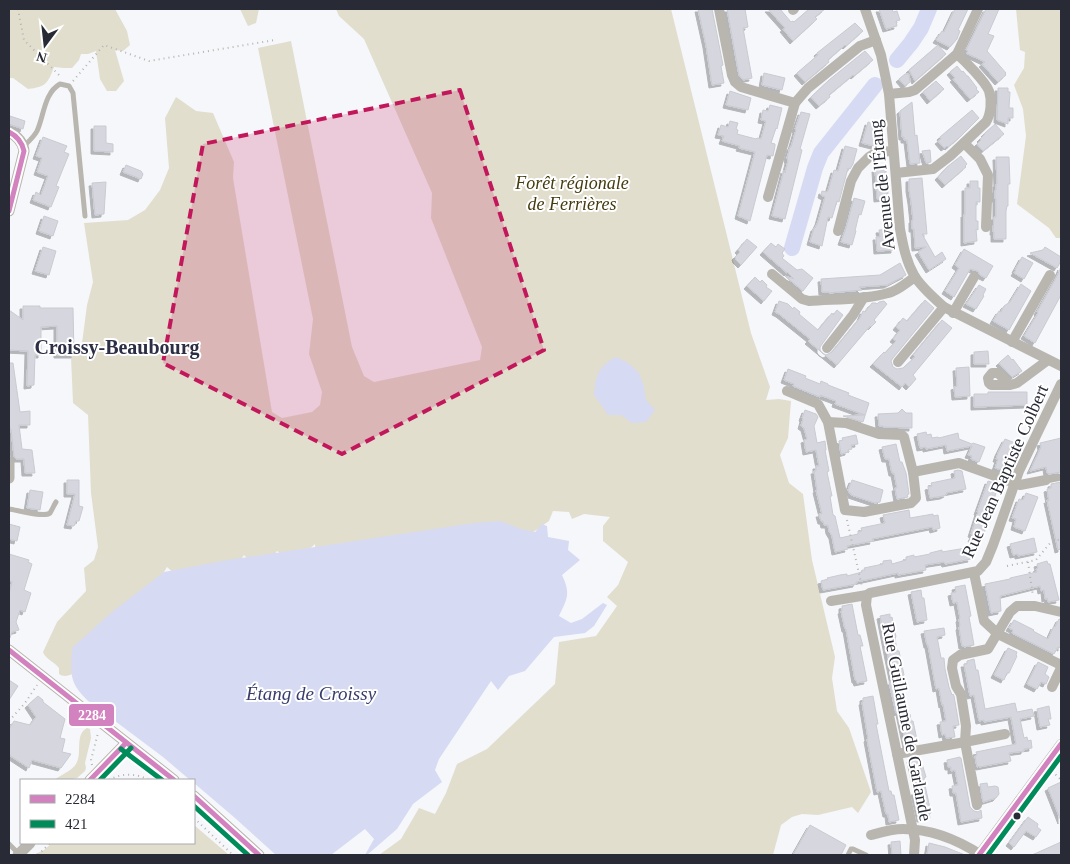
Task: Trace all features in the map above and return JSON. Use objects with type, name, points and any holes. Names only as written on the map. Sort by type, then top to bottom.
[{"type":"street","points":[[719,9],[732,75],[736,82],[741,87],[795,103]]},
{"type":"street","name":"Avenue de l'Étang","points":[[867,9],[881,55],[889,94],[902,242],[915,276],[934,299],[948,310],[1061,366]]},
{"type":"street","points":[[889,94],[915,90],[957,54],[978,9]]},
{"type":"street","points":[[768,197],[795,103],[808,88],[860,46],[876,40]]},
{"type":"street","points":[[896,173],[933,169],[964,143],[988,119],[990,97],[987,87],[957,54]]},
{"type":"street","points":[[9,132],[16,136],[24,151],[9,211]]},
{"type":"street","points":[[964,143],[980,159],[988,175],[986,227]]},
{"type":"street","points":[[838,231],[851,181],[858,168],[877,152],[893,151]]},
{"type":"street","points":[[772,274],[806,301],[864,297],[888,293],[915,276]]},
{"type":"street","points":[[1012,342],[1050,275]]},
{"type":"street","points":[[898,362],[948,310],[974,277]]},
{"type":"street","points":[[827,348],[853,315],[864,297]]},
{"type":"street","points":[[1010,385],[1017,384],[1048,360]]},
{"type":"street","name":"Rue Jean Baptiste Colbert","points":[[831,601],[978,571],[986,562],[1019,470],[1061,384]]},
{"type":"street","points":[[787,391],[818,404],[828,422],[845,510],[864,512],[911,503],[916,498],[913,472],[902,435],[879,434],[846,423],[828,422]]},
{"type":"street","points":[[9,462],[9,478]]},
{"type":"street","points":[[913,472],[959,463],[1020,485],[1061,477]]},
{"type":"street","points":[[974,573],[984,621],[998,634],[1061,666],[1052,687]]},
{"type":"street","name":"Rue Guillaume de Garlande","points":[[867,595],[866,605],[913,830],[914,855]]},
{"type":"street","points":[[977,805],[965,742],[966,726],[961,694],[956,686],[952,668],[953,660],[960,655],[988,649],[1010,612],[1018,606],[1035,606],[1061,612]]},
{"type":"street","points":[[9,650],[173,779]]},
{"type":"street","points":[[897,754],[1004,734]]},
{"type":"street","points":[[91,779],[126,743]]},
{"type":"street","points":[[872,835],[894,830],[913,830],[937,834],[963,844],[980,855],[1061,744]]},
{"type":"street","points":[[195,797],[259,855]]},
{"type":"street","points":[[18,854],[29,844]]},
{"type":"lane","points":[[23,147],[36,133],[52,91],[60,84],[69,86],[73,93],[85,216]]},
{"type":"lane","points":[[9,509],[46,515],[50,513],[56,502]]},
{"type":"lane","points":[[9,844],[18,854]]},
{"type":"lane","points":[[848,855],[851,849],[854,849],[866,855]]},
{"type":"path","points":[[18,9],[24,40],[69,86],[104,45],[149,61],[275,40]]},
{"type":"path","points":[[845,510],[863,587],[867,595]]},
{"type":"path","points":[[1007,566],[1036,560],[1051,542],[1061,539]]},
{"type":"path","points":[[1028,562],[1035,606]]},
{"type":"path","points":[[9,721],[31,694]]},
{"type":"path","points":[[98,772],[91,760],[99,729],[102,725]]},
{"type":"path","points":[[1048,775],[1051,771],[1061,780]]},
{"type":"path","points":[[112,779],[131,775],[146,779]]},
{"type":"path","points":[[195,819],[233,855]]},
{"type":"path","points":[[38,855],[49,844]]},
{"type":"highlighted area","points":[[460,90],[544,350],[342,454],[163,363],[203,144]]},
{"type":"green space","points":[[9,9],[115,9],[127,31],[130,45],[123,51],[115,50],[124,81],[116,91],[107,91],[100,79],[96,51],[81,54],[79,60],[72,68],[54,67],[48,80],[39,87],[28,89],[13,78],[9,78]]},
{"type":"green space","points":[[240,9],[259,9],[256,23],[248,26]]},
{"type":"green space","name":"Forêt régionale de Ferrières","points":[[336,9],[671,9],[751,333],[770,387],[766,400],[779,399],[791,401],[788,438],[780,455],[789,483],[803,494],[812,560],[835,657],[832,678],[837,711],[849,728],[871,792],[858,813],[852,807],[818,815],[802,814],[792,817],[781,825],[773,855],[379,855],[401,839],[419,808],[435,814],[446,793],[457,764],[487,749],[555,684],[559,642],[596,636],[617,606],[607,597],[618,585],[628,562],[603,541],[603,526],[610,517],[584,514],[572,519],[569,512],[553,511],[549,521],[529,535],[316,557],[315,544],[300,558],[285,557],[277,551],[269,563],[255,566],[244,555],[237,565],[176,575],[167,567],[158,582],[72,674],[60,675],[59,668],[44,654],[43,652],[57,622],[86,591],[84,568],[94,560],[98,547],[91,493],[88,415],[73,403],[71,357],[81,351],[87,305],[93,282],[84,223],[128,220],[145,210],[160,190],[169,168],[165,118],[176,97],[196,111],[213,113],[234,162],[233,178],[272,412],[282,418],[312,412],[320,405],[322,392],[309,354],[313,319],[258,48],[291,41],[352,347],[364,376],[374,382],[480,360],[482,347],[431,218],[432,193],[364,39],[339,16]]},
{"type":"green space","points":[[1016,9],[1061,9],[1061,238],[1056,238],[1049,228],[1017,204],[1026,136],[1023,109],[1014,85],[1024,68],[1025,52],[1020,50]]},
{"type":"green space","points":[[87,728],[90,729],[91,738],[85,771],[77,778],[56,779],[76,764],[83,731]]},
{"type":"green space","points":[[195,826],[229,855],[33,855],[44,850],[51,844],[195,844]]},
{"type":"water","points":[[615,357],[627,362],[639,373],[646,400],[655,410],[646,422],[632,423],[621,415],[608,415],[594,395],[601,369]]},
{"type":"water","name":"Étang de Croissy","points":[[500,521],[535,532],[542,524],[547,526],[548,537],[569,541],[568,550],[580,560],[562,575],[567,596],[559,616],[571,623],[582,619],[603,603],[607,605],[594,626],[585,633],[554,637],[525,671],[509,676],[498,690],[491,681],[439,759],[435,770],[442,782],[413,804],[397,829],[367,855],[365,855],[374,839],[365,829],[331,855],[276,855],[195,784],[195,779],[189,779],[163,757],[87,700],[76,688],[71,670],[72,648],[112,612],[164,572],[222,561],[474,523]]},
{"type":"building","points":[[698,9],[712,9],[723,65],[721,66],[724,83],[712,85]]},
{"type":"building","points":[[727,9],[745,9],[748,27],[743,28],[752,78],[743,80],[739,75]]},
{"type":"building","points":[[768,9],[780,9],[791,22],[794,22],[809,9],[825,9],[793,41],[783,29],[785,28]]},
{"type":"building","points":[[879,9],[897,11],[900,20],[896,21],[897,26],[886,29]]},
{"type":"building","points":[[955,9],[968,9],[958,30],[960,31],[957,39],[950,47],[936,40],[942,31],[944,32]]},
{"type":"building","points":[[986,9],[999,9],[988,34],[994,36],[987,51],[1006,73],[998,82],[982,64],[985,62],[966,53]]},
{"type":"building","points":[[855,23],[863,31],[805,82],[797,73],[818,55],[817,53]]},
{"type":"building","points":[[938,45],[946,54],[915,81],[909,70]]},
{"type":"building","points":[[865,51],[873,60],[829,95],[830,97],[819,106],[811,97]]},
{"type":"building","points":[[957,66],[968,76],[979,92],[970,99],[953,79],[955,78],[950,72]]},
{"type":"building","points":[[764,73],[785,78],[782,90],[762,85]]},
{"type":"building","points":[[905,74],[909,74],[910,82],[905,86],[899,79]]},
{"type":"building","points":[[936,81],[944,89],[930,101],[923,92]]},
{"type":"building","points":[[998,88],[1008,88],[1008,92],[1010,92],[1009,108],[1013,108],[1013,118],[1008,118],[1008,124],[997,120]]},
{"type":"building","points":[[730,91],[751,98],[748,110],[726,105]]},
{"type":"building","points":[[912,102],[920,163],[910,164],[907,140],[904,140],[904,137],[902,137],[900,111]]},
{"type":"building","points":[[770,105],[782,108],[777,129],[771,143],[775,144],[773,156],[767,155],[750,221],[738,216],[755,152],[722,141],[724,136],[718,135],[721,125],[728,127],[730,121],[738,123],[737,134],[761,139],[766,121],[761,120],[763,110],[768,111]]},
{"type":"building","points":[[972,110],[979,118],[960,137],[944,148],[938,141],[941,139],[940,137]]},
{"type":"building","points":[[801,112],[810,114],[800,149],[802,150],[785,219],[772,216]]},
{"type":"building","points":[[10,116],[25,121],[23,129],[9,124]]},
{"type":"building","points":[[868,122],[880,125],[874,146],[862,143]]},
{"type":"building","points":[[995,124],[1004,134],[983,151],[977,144]]},
{"type":"building","points":[[94,126],[106,126],[106,143],[113,144],[113,152],[94,151]]},
{"type":"building","points":[[43,137],[67,146],[64,152],[69,154],[56,186],[59,187],[51,207],[33,200],[36,192],[41,195],[48,176],[37,172],[42,158],[36,156]]},
{"type":"building","points":[[845,146],[857,149],[853,164],[850,169],[848,168],[839,202],[837,201],[832,218],[828,217],[822,246],[810,242],[825,197],[821,195],[822,191],[828,191],[834,170],[838,171]]},
{"type":"building","points":[[930,150],[931,162],[926,163],[922,151]]},
{"type":"building","points":[[961,156],[967,164],[966,167],[945,185],[938,177]]},
{"type":"building","points":[[996,157],[1009,157],[1010,184],[1008,184],[1008,206],[1006,211],[1006,239],[994,239],[993,232],[994,217],[996,217]]},
{"type":"building","points":[[126,165],[141,171],[143,174],[141,179],[123,172]]},
{"type":"building","points":[[884,168],[884,171],[886,171],[888,194],[886,194],[887,198],[877,199],[875,169]]},
{"type":"building","points":[[922,178],[927,234],[922,234],[935,257],[942,252],[946,259],[929,270],[918,252],[926,247],[915,248],[914,229],[912,229],[913,220],[909,179]]},
{"type":"building","points":[[970,181],[978,181],[978,188],[980,188],[980,202],[976,202],[976,221],[978,221],[978,230],[976,229],[977,241],[964,243],[965,188],[970,188]]},
{"type":"building","points":[[106,182],[104,214],[95,215],[92,183]]},
{"type":"building","points":[[854,198],[865,201],[861,215],[859,214],[852,245],[841,242]]},
{"type":"building","points":[[44,216],[58,221],[53,236],[39,231]]},
{"type":"building","points":[[891,229],[894,250],[877,251],[876,237],[880,237],[879,230]]},
{"type":"building","points":[[747,239],[757,247],[741,265],[735,257]]},
{"type":"building","points":[[771,243],[776,247],[778,244],[785,249],[782,253],[784,256],[782,258],[797,270],[802,269],[813,278],[803,291],[785,276],[794,279],[788,272],[763,252]]},
{"type":"building","points":[[43,247],[56,251],[49,275],[35,271]]},
{"type":"building","points":[[1045,247],[1061,257],[1057,268],[1030,253],[1043,250]]},
{"type":"building","points":[[964,249],[993,266],[986,278],[980,275],[978,271],[970,269],[954,297],[945,291],[959,268],[955,265]]},
{"type":"building","points":[[1022,257],[1033,263],[1024,279],[1014,273]]},
{"type":"building","points":[[900,263],[906,275],[887,285],[859,287],[862,290],[822,292],[821,279],[880,275]]},
{"type":"building","points":[[1061,267],[1061,295],[1035,343],[1024,336]]},
{"type":"building","points":[[755,277],[760,282],[762,280],[767,285],[766,287],[772,291],[764,301],[747,286]]},
{"type":"building","points":[[1021,284],[1031,291],[1009,330],[993,321],[999,311],[1001,312],[1004,306],[1010,302]]},
{"type":"building","points":[[979,285],[986,289],[976,309],[966,304]]},
{"type":"building","points":[[925,300],[934,308],[893,358],[891,361],[893,367],[897,369],[903,368],[915,357],[913,355],[942,320],[952,328],[913,375],[916,379],[909,387],[905,383],[902,387],[873,364],[896,341],[893,339],[900,330],[896,327],[903,318],[907,321]]},
{"type":"building","points":[[779,301],[788,304],[793,309],[794,307],[800,312],[799,314],[818,330],[832,313],[833,315],[837,310],[843,315],[820,347],[821,352],[808,341],[810,339],[775,312]]},
{"type":"building","points":[[884,301],[887,304],[874,320],[876,322],[870,326],[837,365],[823,354],[826,355],[832,352],[860,318],[863,311],[865,312],[872,303],[877,304]]},
{"type":"building","points":[[23,306],[73,308],[74,355],[57,355],[57,326],[41,327],[41,355],[35,355],[34,385],[27,386],[28,351],[9,350],[9,310],[23,320]]},
{"type":"building","points":[[988,351],[989,364],[974,364],[974,352]]},
{"type":"building","points":[[1008,355],[1022,371],[1012,377],[999,363]]},
{"type":"building","points":[[9,363],[13,363],[20,412],[30,411],[30,425],[19,425],[22,449],[32,450],[35,473],[25,473],[24,459],[16,459],[14,456],[9,421]]},
{"type":"building","points":[[969,367],[970,396],[955,397],[954,387],[957,386],[956,368]]},
{"type":"building","points":[[788,369],[806,376],[805,378],[820,384],[821,381],[869,403],[863,422],[843,416],[865,415],[835,404],[836,401],[793,386],[794,384],[784,380]]},
{"type":"building","points":[[988,392],[1027,392],[1027,405],[974,407],[974,394],[988,394]]},
{"type":"building","points":[[902,409],[906,413],[912,413],[912,428],[879,426],[878,414],[898,413]]},
{"type":"building","points":[[805,410],[816,414],[818,417],[814,426],[817,443],[825,441],[829,471],[827,472],[832,496],[830,496],[840,538],[858,534],[858,532],[862,531],[861,528],[885,523],[883,515],[909,510],[910,518],[933,514],[933,516],[938,515],[940,528],[933,530],[932,527],[872,539],[873,541],[847,546],[848,549],[835,552],[828,525],[824,525],[819,514],[822,514],[816,490],[814,471],[816,471],[816,466],[819,466],[816,450],[806,452],[804,440],[807,439],[804,428],[801,426]]},
{"type":"building","points":[[926,432],[927,435],[931,434],[932,438],[958,433],[959,439],[985,447],[979,462],[971,459],[972,456],[968,455],[972,446],[947,451],[946,445],[926,449],[926,447],[920,448],[917,434]]},
{"type":"building","points":[[856,435],[858,444],[851,445],[852,449],[841,454],[839,441],[843,440],[842,438]]},
{"type":"building","points":[[1061,438],[1061,472],[1049,474],[1046,467],[1030,471],[1041,447],[1040,443]]},
{"type":"building","points":[[1005,439],[1015,443],[1004,471],[995,468],[998,453]]},
{"type":"building","points":[[896,444],[900,462],[902,462],[906,473],[909,494],[907,495],[908,497],[897,499],[894,473],[892,473],[889,459],[885,459],[882,447]]},
{"type":"building","points":[[954,471],[962,471],[966,489],[930,498],[928,487],[932,486],[931,483],[955,478]]},
{"type":"building","points":[[67,480],[79,480],[79,506],[83,507],[79,521],[76,521],[74,526],[67,525],[75,494],[67,494]]},
{"type":"building","points":[[852,480],[883,490],[880,502],[875,503],[851,495],[848,490]]},
{"type":"building","points":[[988,481],[997,484],[996,487],[998,488],[981,542],[971,539],[973,535],[971,534]]},
{"type":"building","points":[[1061,482],[1061,549],[1058,550],[1047,500],[1049,501],[1047,489],[1051,488],[1051,484]]},
{"type":"building","points":[[30,490],[43,492],[40,510],[27,508]]},
{"type":"building","points":[[1026,493],[1038,497],[1025,531],[1014,527],[1016,519],[1012,518],[1019,499],[1023,500]]},
{"type":"building","points":[[9,524],[20,527],[17,541],[9,539]]},
{"type":"building","points":[[1034,538],[1037,552],[1018,556],[1018,554],[1013,555],[1010,544]]},
{"type":"building","points":[[972,547],[974,556],[970,557],[971,559],[945,564],[944,562],[925,565],[926,570],[898,575],[898,573],[823,590],[821,581],[827,578],[862,572],[862,570],[865,570],[864,568],[883,564],[883,561],[891,560],[892,564],[906,560],[906,557],[914,555],[914,557],[942,550],[942,552]]},
{"type":"building","points":[[9,554],[29,560],[28,562],[32,564],[24,590],[31,593],[25,612],[20,610],[16,622],[19,630],[12,632],[10,638],[9,594],[12,582],[9,580]]},
{"type":"building","points":[[1047,561],[1050,564],[1059,600],[1048,602],[1047,598],[1045,599],[1044,590],[1041,591],[1040,586],[1000,596],[1001,611],[991,613],[985,584],[1037,572],[1037,564]]},
{"type":"building","points":[[965,585],[974,645],[964,647],[962,646],[959,627],[960,618],[957,602],[953,603],[951,593],[956,592],[955,587]]},
{"type":"building","points":[[921,590],[927,620],[917,622],[911,592]]},
{"type":"building","points":[[852,604],[858,635],[860,635],[863,646],[860,646],[867,681],[857,683],[841,611],[842,606]]},
{"type":"building","points":[[890,614],[904,675],[900,676],[907,715],[910,714],[911,721],[913,721],[917,740],[916,744],[906,745],[899,712],[896,713],[889,682],[893,682],[880,616]]},
{"type":"building","points":[[1059,619],[1061,619],[1061,648],[1058,647],[1054,654],[1012,633],[1013,630],[1009,628],[1014,620],[1048,639]]},
{"type":"building","points":[[944,628],[945,635],[937,637],[941,658],[944,658],[949,687],[954,696],[959,725],[953,726],[955,737],[946,738],[945,734],[942,735],[940,722],[946,721],[943,704],[939,688],[936,689],[924,631]]},
{"type":"building","points":[[1008,648],[1017,652],[1017,656],[1004,680],[994,675]]},
{"type":"building","points":[[974,659],[976,670],[978,670],[985,709],[1015,703],[1017,712],[1032,709],[1034,716],[1020,719],[1024,738],[1027,737],[1028,741],[1031,740],[1032,748],[1009,753],[1011,761],[977,767],[976,752],[1016,744],[1011,717],[984,722],[984,720],[979,721],[974,695],[970,696],[964,664]]},
{"type":"building","points":[[1038,662],[1048,667],[1045,674],[1049,677],[1046,684],[1041,682],[1037,689],[1027,684]]},
{"type":"building","points":[[9,680],[18,686],[9,700]]},
{"type":"building","points":[[38,696],[65,719],[60,738],[65,739],[62,752],[71,754],[61,768],[32,760],[29,768],[9,755],[9,729],[14,721],[30,725],[36,717],[28,705]]},
{"type":"building","points":[[873,696],[878,724],[876,724],[889,791],[894,795],[899,820],[889,822],[881,791],[877,792],[862,702],[863,698]]},
{"type":"building","points":[[1049,706],[1051,719],[1048,719],[1050,725],[1040,727],[1037,709]]},
{"type":"building","points":[[920,757],[926,777],[924,778],[931,813],[929,814],[930,818],[920,819],[910,759]]},
{"type":"building","points":[[960,757],[970,807],[974,811],[978,812],[981,810],[982,818],[961,822],[956,793],[953,793],[952,786],[958,785],[955,770],[951,771],[947,760]]},
{"type":"building","points":[[1061,782],[1061,821],[1048,788]]},
{"type":"building","points":[[987,783],[988,787],[998,787],[999,794],[996,798],[983,802],[980,784]]},
{"type":"building","points":[[1028,817],[1038,824],[1037,827],[1041,830],[1036,837],[1026,831],[1014,847],[1009,843]]},
{"type":"building","points":[[810,825],[846,845],[841,855],[793,855]]},
{"type":"building","points":[[900,841],[901,855],[892,855],[891,842]]},
{"type":"building","points":[[1061,842],[1061,855],[1032,855]]},
{"type":"building","points":[[929,843],[945,847],[965,855],[927,855]]},
{"type":"waterway","points":[[897,60],[921,28],[929,9]]},
{"type":"waterway","points":[[792,248],[821,153],[875,85]]},
{"type":"transit line","name":"2284","points":[[9,132],[19,140],[24,151],[9,211]]},
{"type":"transit line","name":"2284","points":[[9,650],[173,779]]},
{"type":"transit line","name":"2284","points":[[91,779],[126,743]]},
{"type":"transit line","name":"2284","points":[[979,855],[1061,744]]},
{"type":"transit line","name":"421","points":[[101,779],[131,748]]},
{"type":"transit line","name":"421","points":[[121,749],[161,779]]},
{"type":"transit line","name":"421","points":[[988,855],[1061,756]]},
{"type":"transit line","name":"2284","points":[[195,797],[259,855]]},
{"type":"transit line","name":"421","points":[[195,807],[248,855]]},
{"type":"district","name":"Croissy-Beaubourg","points":[[117,347]]}]
